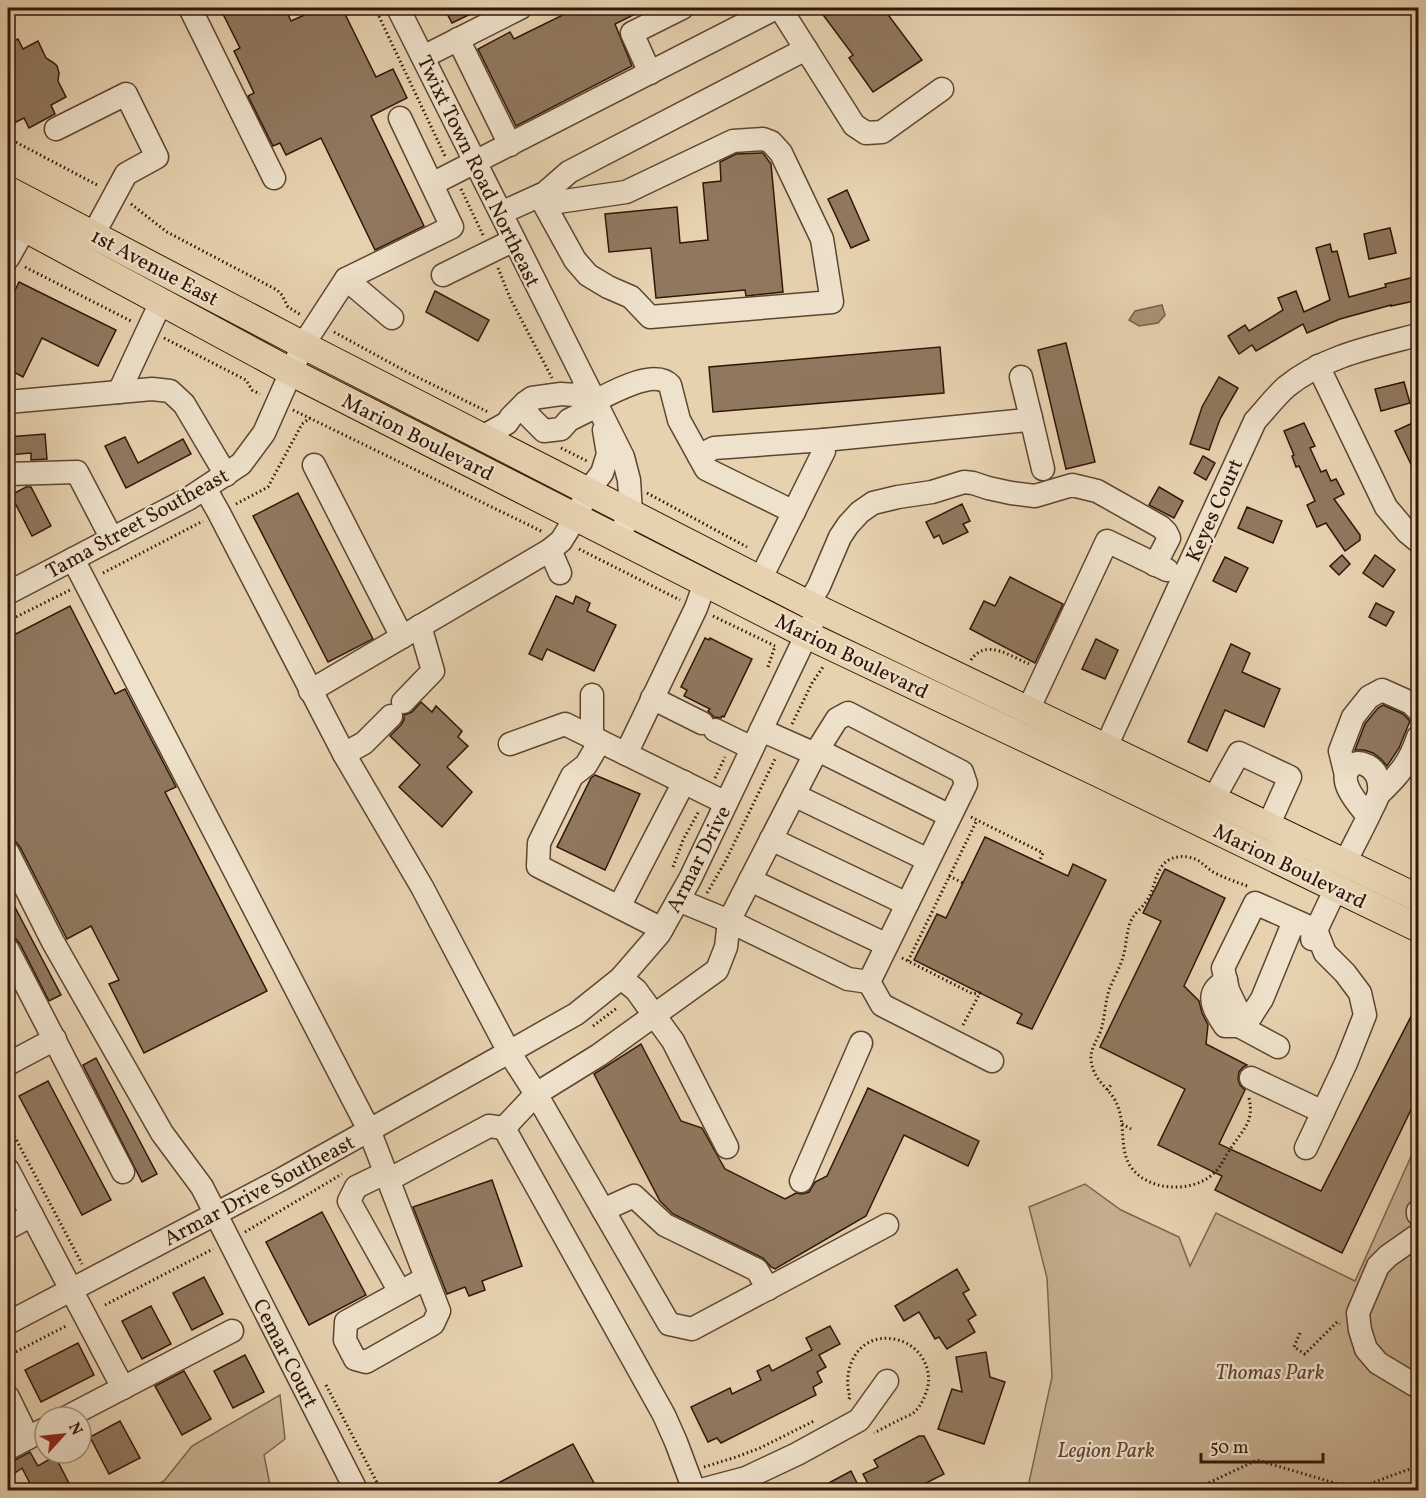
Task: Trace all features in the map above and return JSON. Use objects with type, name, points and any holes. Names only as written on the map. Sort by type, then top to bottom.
[{"type":"main road","name":"1st Avenue East","points":[[8,190],[93,235],[310,334]]},
{"type":"main road","name":"1st Avenue East","points":[[16,224],[291,372]]},
{"type":"main road","name":"Marion Boulevard","points":[[310,334],[482,437],[631,513],[765,569],[814,607],[1028,710],[1100,760],[1336,888],[1419,928]]},
{"type":"main road","name":"Marion Boulevard","points":[[291,372],[619,539],[700,596],[807,635],[1100,760],[1214,800],[1419,898]]},
{"type":"street","points":[[190,8],[274,178]]},
{"type":"street","name":"Twixt Town Road Northeast","points":[[398,8],[623,457],[629,483],[631,513]]},
{"type":"street","points":[[423,57],[520,8]]},
{"type":"street","points":[[650,73],[632,33],[682,8]]},
{"type":"street","points":[[432,184],[778,8],[854,125],[866,133],[882,132],[942,89]]},
{"type":"street","points":[[458,39],[510,145]]},
{"type":"street","points":[[542,200],[545,193],[569,172],[806,49]]},
{"type":"street","points":[[56,129],[126,94],[136,129],[157,157],[126,174],[93,235]]},
{"type":"street","points":[[392,318],[346,279],[452,227],[400,118]]},
{"type":"street","points":[[501,213],[542,200],[626,192],[733,141],[763,139],[771,142],[781,153],[822,239],[832,302],[650,317],[631,297],[588,275],[575,260],[542,200]]},
{"type":"street","points":[[8,258],[16,224]]},
{"type":"street","points":[[443,275],[514,240]]},
{"type":"street","name":"Tama Street Southeast","points":[[8,593],[188,500],[241,464],[264,434],[310,334],[346,279]]},
{"type":"street","points":[[119,392],[161,302]]},
{"type":"street","name":"Keyes Court","points":[[1100,760],[1255,421],[1286,388],[1318,366],[1356,351],[1419,335]]},
{"type":"street","points":[[1318,366],[1386,507],[1407,532],[1419,541]]},
{"type":"street","points":[[1022,377],[1043,469]]},
{"type":"street","points":[[525,403],[529,416],[544,431],[561,429],[569,420],[595,402],[631,383],[662,379],[670,385],[679,420],[706,469],[794,512]]},
{"type":"street","points":[[8,402],[152,389],[170,391],[184,404],[226,474]]},
{"type":"street","points":[[482,437],[508,422],[532,398],[561,394],[575,395],[595,402]]},
{"type":"street","points":[[310,691],[556,545],[576,518],[588,491],[603,473],[608,454],[595,402]]},
{"type":"street","points":[[699,456],[714,448],[1016,422],[1031,418]]},
{"type":"street","points":[[765,569],[824,451],[824,440]]},
{"type":"street","points":[[314,465],[433,671],[364,743],[344,754]]},
{"type":"street","points":[[8,474],[77,472],[112,539]]},
{"type":"street","name":"Armar Drive","points":[[509,1052],[576,1014],[621,978],[659,934],[678,900],[807,635],[819,586],[840,537],[860,512],[873,503],[898,496],[932,492],[964,482],[1035,496],[1072,485],[1097,491],[1161,527],[1169,538],[1155,565]]},
{"type":"street","points":[[205,488],[310,691],[422,887],[509,1052],[536,1094],[669,1324],[692,1329],[887,1226]]},
{"type":"street","points":[[619,539],[631,513]]},
{"type":"street","points":[[1028,710],[1107,541],[1183,579]]},
{"type":"street","points":[[556,545],[560,573]]},
{"type":"street","points":[[72,559],[369,1130],[439,1311],[433,1324],[366,1362],[355,1359],[345,1340],[346,1322],[426,1278]]},
{"type":"street","points":[[626,754],[700,596]]},
{"type":"street","points":[[1368,816],[1347,787],[1340,751],[1353,717],[1369,697],[1382,690],[1411,703],[1419,710]]},
{"type":"street","points":[[592,695],[596,740],[586,765],[572,776],[539,843],[538,866],[662,929]]},
{"type":"street","points":[[652,698],[709,727],[817,752],[952,812]]},
{"type":"street","points":[[504,1128],[536,1094],[599,1056],[717,970],[726,947],[729,921],[817,752],[837,719],[848,713],[962,772],[966,784],[869,982]]},
{"type":"street","points":[[510,744],[565,724],[726,803]]},
{"type":"street","points":[[1346,863],[1379,794],[1398,775],[1414,750],[1419,737]]},
{"type":"street","points":[[1214,800],[1239,753],[1290,777],[1268,826]]},
{"type":"street","points":[[1346,775],[1350,766],[1356,763],[1373,769],[1378,776],[1379,794]]},
{"type":"street","points":[[619,907],[684,782]]},
{"type":"street","points":[[794,795],[928,860]]},
{"type":"street","points":[[771,839],[907,904]]},
{"type":"street","name":"Cemar Court","points":[[8,853],[53,942],[142,1098],[162,1132],[202,1187],[356,1491]]},
{"type":"street","points":[[750,880],[886,947]]},
{"type":"street","points":[[1314,935],[1336,888]]},
{"type":"street","points":[[678,900],[729,921],[848,980],[869,982]]},
{"type":"street","points":[[1278,1047],[1245,1021],[1238,1011],[1228,990],[1223,968],[1255,903],[1294,921],[1314,935],[1325,953],[1345,973],[1360,993],[1365,1016],[1346,1063],[1306,1148]]},
{"type":"street","points":[[1245,1021],[1262,999],[1294,921]]},
{"type":"street","points":[[8,950],[123,1172]]},
{"type":"street","points":[[621,978],[636,990],[673,1041],[727,1147]]},
{"type":"street","points":[[869,982],[882,1005],[992,1061]]},
{"type":"street","points":[[8,1064],[55,1039]]},
{"type":"street","points":[[801,1181],[861,1043]]},
{"type":"street","name":"Armar Drive Southeast","points":[[8,1323],[282,1179],[509,1052]]},
{"type":"street","points":[[1253,1079],[1323,1112]]},
{"type":"street","points":[[400,1292],[349,1201],[357,1186],[386,1176],[489,1126],[504,1128]]},
{"type":"street","points":[[504,1128],[664,1415],[694,1491]]},
{"type":"street","points":[[8,1170],[123,1388]]},
{"type":"street","points":[[603,1210],[634,1196],[664,1225],[757,1270],[768,1289]]},
{"type":"street","points":[[8,1228],[32,1215]]},
{"type":"street","points":[[1419,1235],[1388,1256],[1378,1266],[1358,1313],[1366,1349],[1378,1363],[1419,1387]]},
{"type":"street","points":[[91,1405],[232,1332]]},
{"type":"street","points":[[700,1491],[746,1478],[797,1454],[859,1420],[887,1381]]},
{"type":"street","points":[[8,1397],[28,1438]]},
{"type":"path","points":[[8,138],[126,200],[167,232],[277,290],[310,334],[406,372],[508,422]]},
{"type":"path","points":[[8,258],[246,380],[252,390],[556,545],[672,595],[700,596],[775,646]]},
{"type":"path","points":[[8,621],[268,487],[302,423],[310,418]]},
{"type":"path","points":[[555,445],[604,469]]},
{"type":"path","points":[[629,483],[765,569]]},
{"type":"path","points":[[970,661],[983,649],[993,649],[1046,671]]},
{"type":"path","points":[[816,665],[821,670]]},
{"type":"path","points":[[952,812],[977,820],[1043,852],[1039,862]]},
{"type":"path","points":[[908,961],[977,820]]},
{"type":"path","points":[[1253,1079],[1248,1096],[1251,1113],[1248,1123],[1214,1174],[1190,1185],[1162,1186],[1148,1181],[1130,1167],[1125,1156],[1118,1106],[1094,1072],[1091,1053],[1102,1024],[1109,989],[1124,956],[1133,917],[1148,900],[1160,869],[1166,861],[1172,857],[1192,858],[1215,874],[1260,893],[1255,903]]},
{"type":"path","points":[[886,947],[908,961],[973,994],[980,993],[954,1042]]},
{"type":"path","points":[[1107,1090],[1111,1085]]},
{"type":"path","points":[[8,1124],[82,1266]]},
{"type":"path","points":[[1122,1124],[1131,1129]]},
{"type":"path","points":[[98,1311],[105,1305],[228,1241]]},
{"type":"path","points":[[102,1299],[105,1305]]},
{"type":"path","points":[[1300,1333],[1294,1347],[1305,1354],[1337,1322],[1361,1334]]},
{"type":"path","points":[[8,1356],[69,1324]]},
{"type":"path","points":[[1198,1491],[1200,1487],[1257,1460],[1353,1490],[1419,1466]]},
{"type":"green space","name":"Thomas Park","points":[[1418,1141],[1418,1490],[1025,1490],[1028,1487],[1052,1377],[1047,1278],[1029,1207],[1085,1184],[1121,1210],[1179,1237],[1190,1266],[1216,1213],[1355,1281]]},
{"type":"green space","points":[[280,1395],[285,1439],[264,1455],[271,1490],[145,1490],[164,1481],[192,1446]]},
{"type":"shaded area","points":[[1162,305],[1165,315],[1158,323],[1139,326],[1129,320],[1135,311]]},
{"type":"building","points":[[220,8],[285,8],[291,21],[320,8],[342,8],[376,77],[393,69],[407,98],[371,116],[424,226],[375,250],[321,138],[286,155],[280,143],[273,146],[248,96],[254,93],[234,51],[240,48]]},
{"type":"building","points":[[444,8],[483,8],[452,23]]},
{"type":"building","points":[[577,8],[647,8],[615,24],[632,66],[516,126],[478,49],[510,32],[514,39]]},
{"type":"building","points":[[818,8],[883,8],[922,60],[873,92],[849,58],[853,55]]},
{"type":"building","points":[[18,39],[23,49],[38,41],[46,58],[57,66],[58,81],[66,97],[51,105],[55,114],[29,128],[24,118],[8,126],[8,44]]},
{"type":"building","points":[[763,153],[771,164],[783,292],[746,296],[745,290],[656,298],[651,248],[609,252],[605,214],[677,207],[680,243],[708,240],[703,183],[721,181],[720,162],[736,154]]},
{"type":"building","points":[[847,190],[869,240],[851,248],[828,199]]},
{"type":"building","points":[[1390,228],[1396,253],[1369,259],[1364,234]]},
{"type":"building","points":[[1330,244],[1332,252],[1337,251],[1349,297],[1386,287],[1385,284],[1419,276],[1419,300],[1340,319],[1307,333],[1303,324],[1256,351],[1252,345],[1239,354],[1228,336],[1245,325],[1249,331],[1283,310],[1278,298],[1296,291],[1304,312],[1330,300],[1316,248]]},
{"type":"building","points":[[19,282],[116,330],[98,366],[42,338],[23,377],[8,369],[8,305]]},
{"type":"building","points":[[435,291],[489,320],[478,341],[426,312]]},
{"type":"building","points":[[1066,343],[1095,462],[1066,469],[1038,350]]},
{"type":"building","points":[[940,347],[944,393],[713,412],[709,367]]},
{"type":"building","points":[[1219,377],[1238,388],[1220,419],[1209,450],[1190,444],[1202,407]]},
{"type":"building","points":[[1404,382],[1410,403],[1381,411],[1375,389]]},
{"type":"building","points":[[1419,420],[1419,481],[1395,431]]},
{"type":"building","points":[[1304,423],[1315,446],[1310,448],[1321,472],[1326,470],[1331,481],[1336,479],[1344,494],[1334,499],[1360,535],[1360,540],[1345,551],[1326,523],[1317,527],[1307,505],[1315,501],[1299,466],[1296,467],[1292,456],[1294,455],[1284,431]]},
{"type":"building","points":[[45,434],[47,459],[31,460],[31,453],[8,455],[8,437]]},
{"type":"building","points":[[125,437],[138,463],[183,439],[191,454],[126,488],[105,446]]},
{"type":"building","points":[[1203,456],[1215,463],[1206,480],[1194,473]]},
{"type":"building","points":[[26,487],[31,487],[51,526],[32,536],[11,495]]},
{"type":"building","points":[[1159,487],[1183,501],[1174,518],[1149,505]]},
{"type":"building","points":[[298,493],[373,639],[328,662],[253,516]]},
{"type":"building","points":[[962,504],[970,521],[963,524],[968,532],[943,544],[939,535],[934,538],[926,522]]},
{"type":"building","points":[[1247,507],[1282,521],[1273,543],[1238,528]]},
{"type":"building","points":[[1342,555],[1350,564],[1339,575],[1330,566]]},
{"type":"building","points":[[1375,555],[1395,570],[1383,587],[1363,573]]},
{"type":"building","points":[[1225,557],[1248,568],[1236,592],[1213,581]]},
{"type":"building","points":[[1010,577],[1063,604],[1035,663],[970,629],[984,601],[995,606]]},
{"type":"building","points":[[556,596],[573,604],[576,596],[590,603],[587,611],[616,625],[594,671],[547,649],[542,660],[529,654]]},
{"type":"building","points":[[1376,603],[1394,612],[1386,626],[1369,617]]},
{"type":"building","points":[[70,606],[115,694],[125,689],[176,787],[165,792],[267,991],[144,1053],[109,984],[119,980],[91,926],[67,939],[20,847],[12,840],[8,832],[8,638]]},
{"type":"building","points":[[705,638],[709,640],[710,638],[752,659],[724,717],[721,718],[714,717],[708,711],[710,709],[684,696],[687,690],[681,687]]},
{"type":"building","points":[[1096,639],[1118,650],[1105,679],[1082,669]]},
{"type":"building","points":[[1231,644],[1250,653],[1242,672],[1280,689],[1264,727],[1225,710],[1207,751],[1188,742]]},
{"type":"building","points":[[421,702],[432,712],[436,706],[462,731],[458,737],[468,746],[447,767],[472,792],[442,827],[399,787],[420,765],[390,736],[401,725],[404,715],[412,712]]},
{"type":"building","points":[[1383,705],[1403,714],[1410,721],[1399,748],[1387,766],[1373,753],[1355,750],[1365,724]]},
{"type":"building","points":[[595,775],[640,794],[605,870],[557,847],[591,778]]},
{"type":"building","points":[[985,837],[1068,876],[1073,864],[1106,880],[1032,1029],[1017,1023],[1022,1014],[914,960],[937,914],[946,918]]},
{"type":"building","points":[[1165,869],[1225,898],[1184,986],[1199,1001],[1208,1025],[1206,1044],[1247,1065],[1239,1072],[1238,1079],[1245,1090],[1219,1144],[1321,1191],[1419,1001],[1419,1093],[1342,1253],[1215,1190],[1222,1176],[1158,1145],[1185,1089],[1100,1047],[1161,921],[1143,913]]},
{"type":"building","points":[[8,894],[61,995],[49,1001],[20,944],[11,937],[8,930]]},
{"type":"building","points":[[641,1044],[681,1121],[702,1128],[725,1169],[785,1199],[796,1193],[809,1192],[815,1182],[827,1176],[868,1088],[979,1141],[968,1166],[904,1135],[866,1216],[775,1269],[763,1258],[673,1214],[660,1201],[594,1074]]},
{"type":"building","points":[[96,1058],[157,1174],[142,1182],[83,1065]]},
{"type":"building","points":[[48,1081],[111,1200],[82,1215],[19,1096]]},
{"type":"building","points":[[492,1180],[522,1266],[482,1281],[485,1290],[469,1296],[465,1287],[447,1294],[413,1207]]},
{"type":"building","points":[[322,1212],[366,1295],[309,1325],[266,1242]]},
{"type":"building","points":[[957,1269],[969,1290],[963,1293],[976,1315],[968,1320],[975,1332],[947,1349],[939,1337],[935,1339],[919,1312],[904,1321],[895,1306]]},
{"type":"building","points":[[204,1277],[223,1314],[192,1330],[173,1293]]},
{"type":"building","points":[[151,1306],[171,1344],[142,1359],[122,1321]]},
{"type":"building","points":[[830,1326],[840,1344],[819,1355],[826,1367],[817,1372],[822,1382],[813,1387],[816,1395],[721,1443],[717,1438],[708,1442],[691,1407],[730,1388],[732,1394],[761,1380],[757,1371],[769,1365],[772,1371],[812,1350],[806,1338]]},
{"type":"building","points":[[78,1343],[94,1375],[41,1402],[25,1370]]},
{"type":"building","points":[[986,1352],[990,1377],[1005,1382],[984,1444],[938,1429],[952,1389],[962,1392],[956,1357]]},
{"type":"building","points":[[245,1355],[264,1392],[233,1408],[214,1371]]},
{"type":"building","points":[[184,1371],[211,1419],[182,1435],[155,1386]]},
{"type":"building","points":[[120,1421],[140,1458],[109,1474],[93,1443],[93,1435]]},
{"type":"building","points":[[919,1436],[924,1436],[944,1474],[922,1485],[925,1491],[872,1491],[863,1474],[878,1467],[874,1460]]},
{"type":"building","points":[[573,1444],[595,1485],[584,1491],[483,1491]]},
{"type":"building","points":[[30,1452],[33,1465],[60,1465],[73,1491],[34,1491],[22,1468],[15,1473],[8,1461]]},
{"type":"building","points":[[851,1471],[861,1491],[814,1491]]},
{"type":"park label","name":"Legion Park","points":[[1106,1450]]}]
